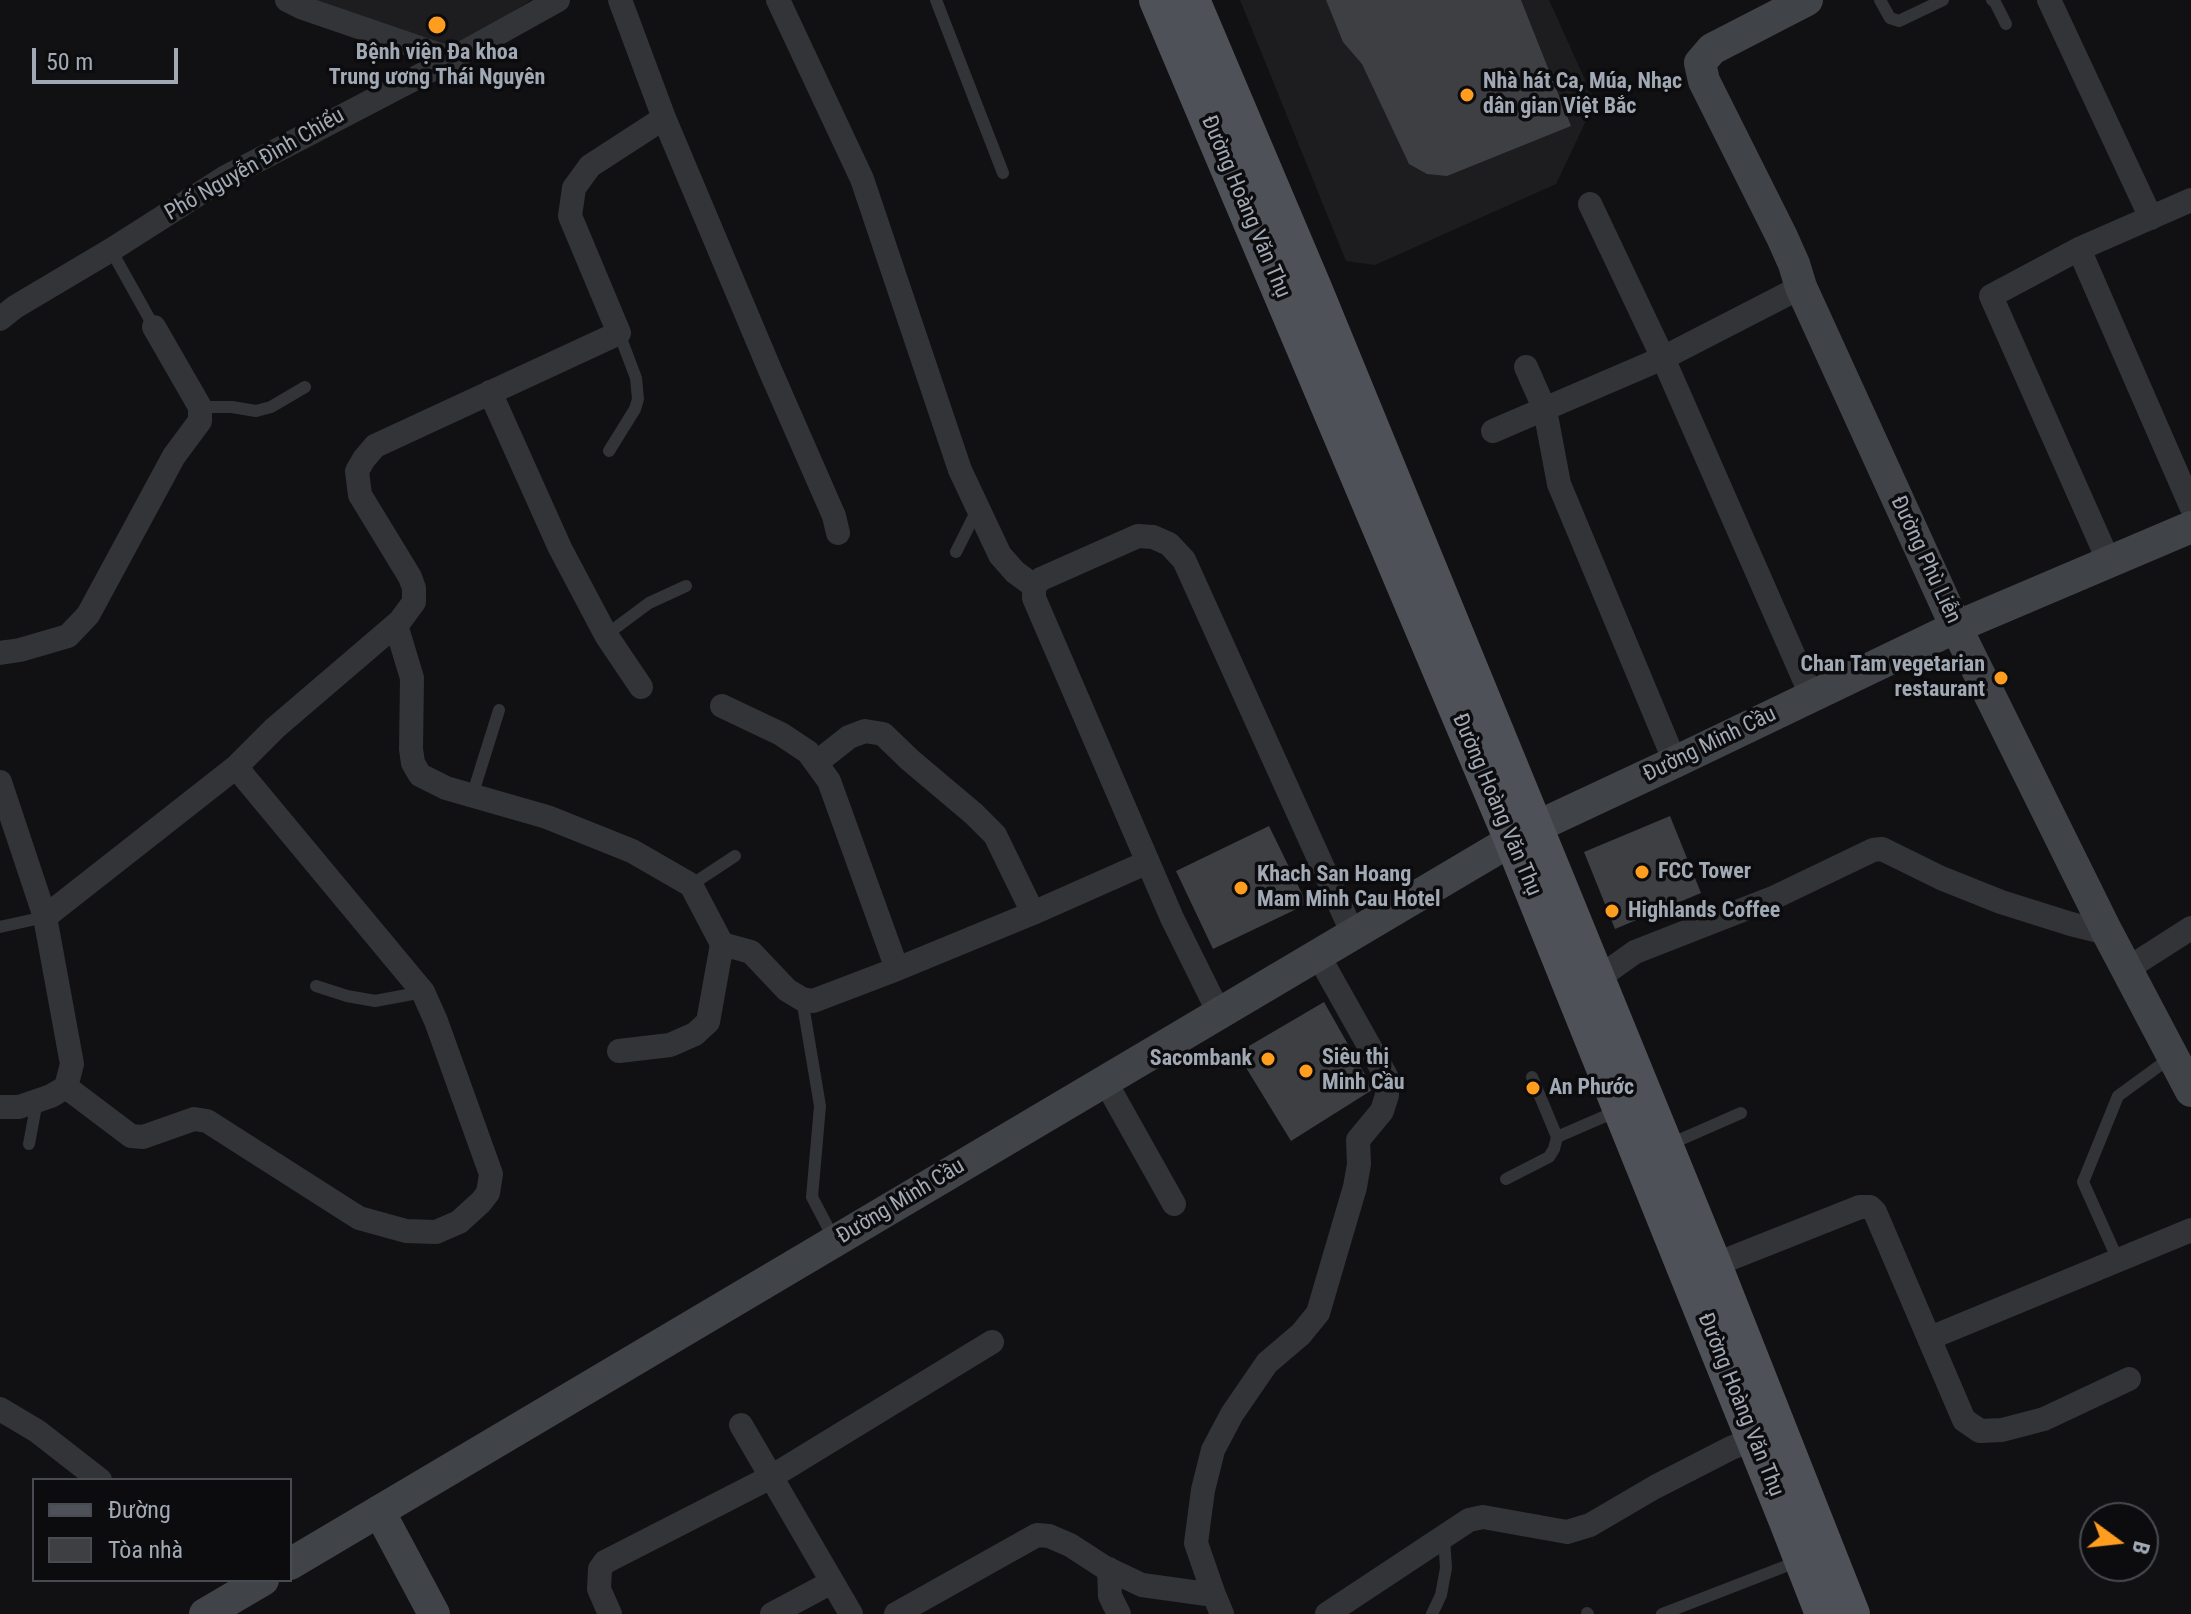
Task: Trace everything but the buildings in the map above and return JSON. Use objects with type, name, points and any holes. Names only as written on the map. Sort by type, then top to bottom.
[{"type":"main road","name":"Đường Hoàng Văn Thụ","points":[[1157,0],[1299,294]]},
{"type":"main road","name":"Đường Hoàng Văn Thụ","points":[[1192,0],[1299,294],[1524,834],[1620,1110],[1710,1281],[1852,1614]]},
{"type":"main road","name":"Đường Hoàng Văn Thụ","points":[[1524,834],[1597,979],[1665,1146],[1710,1281],[1754,1439],[1823,1614]]},
{"type":"street","points":[[287,0],[452,59]]},
{"type":"street","name":"Phố Nguyễn Đình Chiểu","points":[[0,319],[224,178],[558,0]]},
{"type":"street","points":[[620,0],[664,118],[834,516],[838,533]]},
{"type":"street","points":[[778,0],[862,179],[960,470],[1000,555],[1015,572],[1034,586]]},
{"type":"street","name":"Đường Phù Liễn","points":[[1807,0],[1712,49],[1700,63],[1704,81],[1782,237],[1801,287],[1956,627],[2106,930],[2191,1091]]},
{"type":"street","points":[[2049,0],[2151,218]]},
{"type":"street","points":[[45,917],[236,767],[275,728],[396,625],[414,602],[410,577],[360,495],[357,471],[375,446],[619,333],[570,216],[574,188],[590,166],[664,118]]},
{"type":"street","points":[[2109,562],[1991,296],[2079,249],[2191,200]]},
{"type":"street","points":[[1590,204],[1663,358],[1811,695]]},
{"type":"street","points":[[2079,249],[2191,506]]},
{"type":"street","points":[[1493,431],[1663,358],[1801,287]]},
{"type":"street","points":[[0,653],[68,636],[88,615],[174,456],[200,421],[200,407],[154,327]]},
{"type":"street","points":[[1526,367],[1545,410],[1559,484],[1675,762]]},
{"type":"street","points":[[490,392],[560,548],[606,635],[641,687]]},
{"type":"street","name":"Đường Minh Cầu","points":[[292,1563],[1524,834],[1956,627],[2191,527]]},
{"type":"street","points":[[1219,1013],[1172,918],[1034,598],[1034,586],[1041,579],[1138,536],[1153,537],[1169,544],[1184,560],[1353,934]]},
{"type":"street","points":[[396,625],[412,678],[411,749],[413,763],[420,775],[446,788],[547,817],[632,851],[691,885],[722,944],[708,1022],[695,1034],[670,1045],[619,1051]]},
{"type":"street","points":[[722,706],[781,734],[808,752],[829,781],[897,969]]},
{"type":"street","points":[[816,763],[849,737],[865,731],[883,734],[995,835],[1033,913]]},
{"type":"street","points":[[66,1087],[131,1136],[143,1137],[194,1119],[207,1121],[359,1218],[406,1231],[436,1232],[459,1222],[488,1193],[491,1174],[423,992],[236,767]]},
{"type":"street","points":[[0,782],[45,917],[72,1064],[66,1087],[51,1096],[19,1107],[0,1107]]},
{"type":"street","points":[[1597,979],[1635,952],[1773,898],[1873,850],[1882,849],[1941,878],[2001,902],[2084,928],[2106,930]]},
{"type":"street","points":[[722,944],[751,952],[787,990],[802,999],[813,1001],[1033,913],[1148,862]]},
{"type":"street","points":[[2127,969],[2191,928]]},
{"type":"street","points":[[1218,1604],[1196,1543],[1203,1490],[1213,1450],[1232,1414],[1267,1363],[1301,1334],[1318,1313],[1355,1187],[1359,1164],[1358,1140],[1382,1111],[1387,1095],[1386,1076],[1318,955]]},
{"type":"street","points":[[1105,1081],[1174,1204]]},
{"type":"street","points":[[1710,1281],[1860,1207],[1870,1207],[1875,1212],[1964,1420],[1980,1431],[2002,1430],[2044,1419],[2129,1379]]},
{"type":"street","points":[[1930,1338],[2191,1230]]},
{"type":"street","points":[[610,1614],[599,1589],[600,1569],[605,1562],[771,1477],[992,1342]]},
{"type":"street","points":[[0,1409],[37,1431],[97,1478]]},
{"type":"street","points":[[741,1425],[851,1614]]},
{"type":"street","points":[[1327,1614],[1469,1520],[1483,1517],[1567,1532],[1590,1525],[1655,1487],[1754,1439]]},
{"type":"street","points":[[379,1511],[434,1614]]},
{"type":"street","points":[[896,1614],[1037,1535],[1049,1536],[1070,1545],[1142,1585],[1218,1604]]},
{"type":"street","points":[[1109,1569],[1110,1596],[1119,1614]]},
{"type":"street","points":[[218,1598],[258,1582]]},
{"type":"street","points":[[772,1614],[832,1582]]},
{"type":"lane","points":[[936,0],[1003,173]]},
{"type":"lane","points":[[1880,0],[1890,18],[1899,21],[1943,0]]},
{"type":"lane","points":[[1992,0],[2006,24]]},
{"type":"lane","points":[[111,250],[154,327]]},
{"type":"lane","points":[[609,451],[638,399],[636,378],[619,333]]},
{"type":"lane","points":[[200,407],[256,411],[271,407],[305,387]]},
{"type":"lane","points":[[956,552],[978,508]]},
{"type":"lane","points":[[606,635],[649,603],[686,586]]},
{"type":"lane","points":[[472,796],[499,710]]},
{"type":"lane","points":[[691,885],[735,856]]},
{"type":"lane","points":[[0,927],[45,917]]},
{"type":"lane","points":[[316,986],[375,1001],[423,992]]},
{"type":"lane","points":[[802,999],[820,1106],[812,1197],[835,1241]]},
{"type":"lane","points":[[2118,1260],[2083,1182],[2118,1096],[2173,1056]]},
{"type":"lane","points":[[1506,1179],[1549,1157],[1554,1149],[1557,1137],[1532,1077]]},
{"type":"lane","points":[[29,1144],[37,1101]]},
{"type":"lane","points":[[1557,1137],[1620,1110]]},
{"type":"lane","points":[[1665,1146],[1741,1113]]},
{"type":"lane","points":[[1432,1614],[1441,1595],[1446,1568],[1444,1538]]},
{"type":"lane","points":[[1662,1614],[1802,1560]]},
{"type":"shaded area","name":"Bệnh viện Đa khoa Trung ương Thái Nguyên","points":[[313,0],[531,0],[452,49]]},
{"type":"shaded area","points":[[1240,0],[1549,0],[1595,102],[1556,184],[1375,265],[1346,261]]},
{"type":"place","name":"Bệnh viện Đa khoa Trung ương Thái Nguyên","points":[[437,25]]},
{"type":"place","name":"Nhà hát Ca, Múa, Nhạc dân gian Việt Bắc","points":[[1467,95]]},
{"type":"place","name":"Chan Tam vegetarian restaurant","points":[[2001,678]]},
{"type":"place","name":"FCC Tower","points":[[1642,872]]},
{"type":"place","name":"Khach San Hoang Mam Minh Cau Hotel","points":[[1241,888]]},
{"type":"place","name":"Highlands Coffee","points":[[1612,911]]},
{"type":"place","name":"Sacombank","points":[[1268,1059]]},
{"type":"place","name":"Siêu thị Minh Cầu","points":[[1306,1071]]},
{"type":"place","name":"An Phước","points":[[1533,1088]]}]
